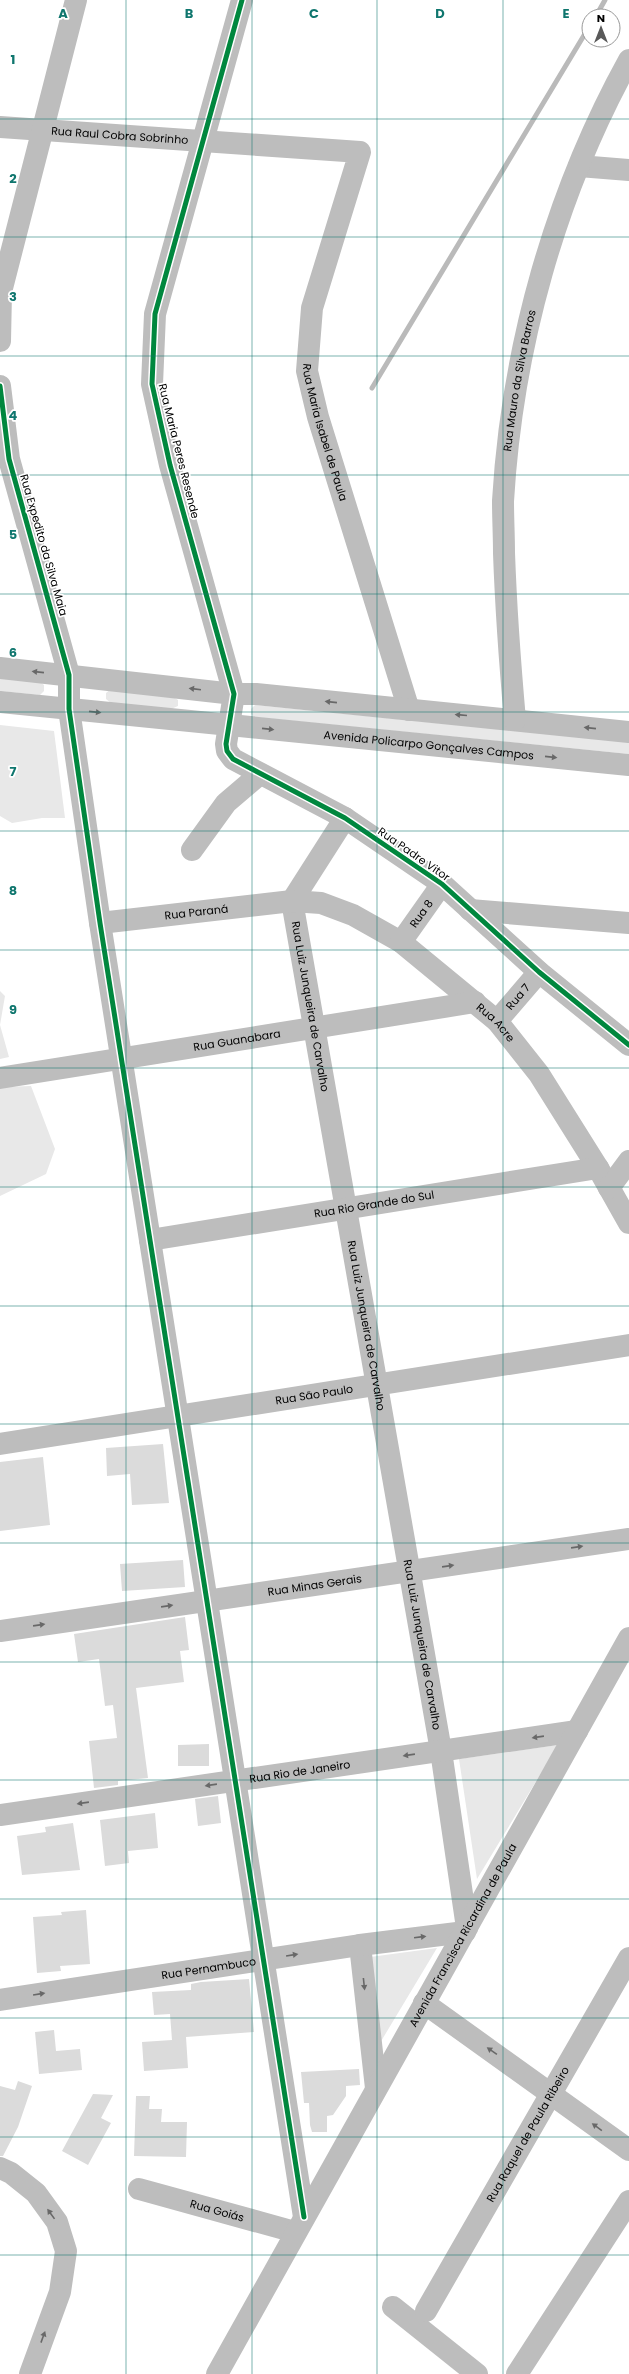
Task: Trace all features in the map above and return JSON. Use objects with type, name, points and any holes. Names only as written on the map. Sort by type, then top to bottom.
[{"type":"street","points":[[0,341],[1,292],[76,0]]},
{"type":"street","name":"Rua Maria Peres Resende","points":[[234,694],[170,465],[152,384],[155,314],[242,0]]},
{"type":"street","name":"Rua Mauro da Silva Barros","points":[[515,720],[506,603],[503,502],[514,399],[538,281],[579,166],[612,90],[629,60]]},
{"type":"street","name":"Rua Raul Cobra Sobrinho","points":[[0,127],[360,152]]},
{"type":"street","name":"Rua Maria Isabel de Paula","points":[[360,152],[312,308],[307,371],[318,417],[409,710]]},
{"type":"street","points":[[579,166],[629,170]]},
{"type":"street","name":"Rua Expedito da Silva Maia","points":[[0,386],[9,459],[69,675],[69,709],[100,923],[263,1960],[300,2224]]},
{"type":"street","points":[[0,668],[234,694],[256,694],[629,732]]},
{"type":"street","name":"Rua Padre Vitor","points":[[234,694],[227,751],[233,759],[345,818],[442,884],[539,972],[629,1045]]},
{"type":"street","name":"Avenida Policarpo Gonçalves Campos","points":[[0,702],[629,765]]},
{"type":"street","points":[[192,850],[226,803],[260,774]]},
{"type":"street","points":[[292,901],[345,818]]},
{"type":"street","name":"Rua 8","points":[[401,942],[442,884]]},
{"type":"street","name":"Rua Paraná","points":[[100,923],[292,901]]},
{"type":"street","name":"Rua Acre","points":[[292,901],[321,903],[353,915],[401,942],[497,1021],[539,1074],[598,1168],[629,1224]]},
{"type":"street","name":"Rua Luiz Junqueira de Carvalho","points":[[292,901],[441,1751],[466,1930]]},
{"type":"street","points":[[470,910],[629,923]]},
{"type":"street","name":"Rua 7","points":[[497,1021],[539,972]]},
{"type":"street","name":"Rua Guanabara","points":[[0,1078],[121,1057],[475,1002]]},
{"type":"street","points":[[609,1188],[629,1160]]},
{"type":"street","name":"Rua Rio Grande do Sul","points":[[150,1240],[598,1168]]},
{"type":"street","name":"Rua São Paulo","points":[[0,1444],[629,1345]]},
{"type":"street","name":"Rua Minas Gerais","points":[[0,1630],[629,1539]]},
{"type":"street","name":"Avenida Francisca Ricardina de Paula","points":[[217,2374],[629,1638]]},
{"type":"street","name":"Rua Rio de Janeiro","points":[[0,1816],[577,1731]]},
{"type":"street","name":"Rua Pernambuco","points":[[0,2000],[466,1930]]},
{"type":"street","points":[[360,1945],[376,2088]]},
{"type":"street","name":"Rua Raquel de Paula Ribeiro","points":[[426,2311],[629,1958]]},
{"type":"street","points":[[424,2003],[629,2150]]},
{"type":"street","points":[[0,2168],[11,2173],[36,2193],[57,2222],[66,2251],[60,2292],[30,2374]]},
{"type":"street","name":"Rua Goiás","points":[[139,2189],[300,2224]]},
{"type":"street","points":[[517,2374],[629,2201]]},
{"type":"street","points":[[394,2307],[477,2374]]},
{"type":"shaded area","points":[[0,678],[39,681],[44,685],[44,691],[40,695],[0,691]]},
{"type":"shaded area","points":[[111,689],[170,695],[178,700],[178,706],[171,709],[111,703],[106,699],[106,693]]},
{"type":"shaded area","points":[[255,705],[629,742],[629,754],[254,717],[251,714],[251,709]]},
{"type":"shaded area","points":[[0,725],[54,731],[65,818],[42,818],[12,823],[0,816]]},
{"type":"shaded area","points":[[0,991],[5,996],[0,1025]]},
{"type":"shaded area","points":[[0,1025],[9,1057],[0,1059]]},
{"type":"shaded area","points":[[31,1086],[55,1149],[46,1174],[0,1196],[0,1087]]},
{"type":"shaded area","points":[[558,1745],[477,1879],[459,1759]]},
{"type":"shaded area","points":[[437,1948],[380,2043],[370,1957]]},
{"type":"building","points":[[163,1444],[169,1503],[132,1505],[130,1474],[107,1476],[106,1448]]},
{"type":"building","points":[[43,1457],[50,1525],[0,1531],[0,1462]]},
{"type":"building","points":[[183,1560],[185,1587],[122,1591],[120,1564]]},
{"type":"building","points":[[185,1617],[189,1650],[180,1651],[184,1682],[136,1688],[148,1778],[118,1781],[118,1785],[94,1788],[89,1741],[117,1738],[113,1705],[105,1706],[99,1659],[78,1662],[74,1634]]},
{"type":"building","points":[[209,1744],[209,1766],[178,1766],[178,1745]]},
{"type":"building","points":[[218,1796],[221,1823],[198,1826],[195,1799]]},
{"type":"building","points":[[155,1813],[158,1848],[128,1851],[129,1863],[105,1866],[100,1820]]},
{"type":"building","points":[[73,1823],[80,1870],[22,1875],[17,1836],[46,1832],[45,1827]]},
{"type":"building","points":[[86,1910],[90,1964],[60,1966],[61,1971],[37,1973],[33,1917],[62,1915],[61,1912]]},
{"type":"building","points":[[249,1979],[254,2032],[186,2037],[188,2068],[144,2071],[142,2042],[172,2040],[170,2014],[154,2015],[152,1992],[191,1990],[191,1984],[201,1982]]},
{"type":"building","points":[[54,2030],[56,2051],[80,2049],[82,2070],[39,2074],[35,2032]]},
{"type":"building","points":[[359,2069],[360,2085],[346,2086],[346,2096],[333,2115],[327,2116],[327,2132],[312,2132],[310,2125],[309,2103],[304,2103],[301,2072]]},
{"type":"building","points":[[18,2081],[32,2086],[18,2127],[3,2156],[0,2156],[0,2086],[15,2090]]},
{"type":"building","points":[[93,2094],[113,2095],[101,2118],[111,2123],[88,2165],[62,2151]]},
{"type":"building","points":[[136,2096],[150,2096],[149,2109],[162,2109],[161,2122],[187,2122],[186,2157],[134,2156]]},
{"type":"waterway","points":[[600,8],[605,0]]},
{"type":"waterway","points":[[372,388],[581,40]]},
{"type":"cycle path","points":[[242,0],[155,314],[152,384],[170,465],[234,694],[226,744],[227,751],[233,759],[345,818],[442,884],[539,972],[629,1045]]},
{"type":"cycle path","points":[[0,386],[9,459],[69,675],[69,709],[100,923],[304,2217]]}]
